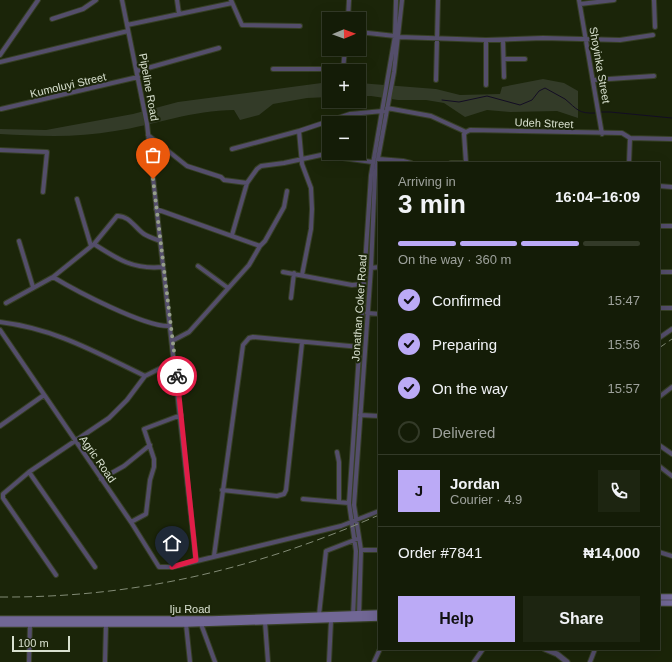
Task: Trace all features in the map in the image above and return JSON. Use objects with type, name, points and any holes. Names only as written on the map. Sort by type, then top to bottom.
[{"type":"main road","points":[[660,597],[672,597]]},
{"type":"main road","points":[[660,603],[672,603]]},
{"type":"main road","name":"Iju Road","points":[[0,624],[201,624],[331,621],[378,613]]},
{"type":"main road","name":"Iju Road","points":[[0,619],[212,620],[319,615],[378,618]]},
{"type":"street","points":[[0,56],[38,0]]},
{"type":"street","points":[[52,19],[83,9],[96,0]]},
{"type":"street","name":"Pipeline Road","points":[[122,0],[147,124],[169,326],[175,361],[196,560]]},
{"type":"street","points":[[177,0],[179,14]]},
{"type":"street","points":[[348,12],[349,0]]},
{"type":"street","name":"Jonathan Coker Road","points":[[396,0],[397,36]]},
{"type":"street","name":"Jonathan Coker Road","points":[[356,616],[361,550],[354,505],[371,268],[375,175],[376,162],[379,159],[385,109],[402,0]]},
{"type":"street","points":[[436,80],[438,0]]},
{"type":"street","points":[[580,2],[614,0]]},
{"type":"street","points":[[654,0],[655,27]]},
{"type":"street","points":[[127,25],[231,1],[242,25],[300,26]]},
{"type":"street","name":"Shoyinka Street","points":[[580,2],[602,134]]},
{"type":"street","points":[[0,62],[128,31]]},
{"type":"street","points":[[366,33],[397,36],[486,40],[543,38],[627,40],[654,35]]},
{"type":"street","points":[[486,40],[486,85]]},
{"type":"street","points":[[503,40],[504,77]]},
{"type":"street","points":[[137,71],[219,48]]},
{"type":"street","points":[[504,59],[525,60]]},
{"type":"street","points":[[273,69],[322,70]]},
{"type":"street","points":[[594,80],[654,76]]},
{"type":"street","name":"Kumoluyi Street","points":[[1,109],[138,77]]},
{"type":"street","points":[[232,149],[299,131],[350,114],[385,109],[431,116],[466,132],[464,134],[466,162]]},
{"type":"street","name":"Jonathan Coker Road","points":[[356,616],[356,551],[350,522],[349,503],[372,162],[385,109]]},
{"type":"street","name":"Udeh Street","points":[[466,132],[470,130],[602,134],[622,133],[630,138]]},
{"type":"street","points":[[299,131],[302,164],[310,188],[312,209],[302,275]]},
{"type":"street","points":[[148,135],[187,166],[222,177],[224,180],[247,183]]},
{"type":"street","points":[[629,162],[630,138],[672,139]]},
{"type":"street","points":[[0,150],[47,152],[43,192]]},
{"type":"street","points":[[232,234],[247,183],[261,166],[321,155],[372,162]]},
{"type":"street","points":[[379,159],[407,162]]},
{"type":"street","points":[[660,186],[672,187]]},
{"type":"street","points":[[172,341],[189,332],[249,265],[260,246],[265,241],[284,207],[286,191]]},
{"type":"street","points":[[77,199],[93,245],[136,267],[149,269],[163,268]]},
{"type":"street","points":[[156,209],[232,234],[260,246]]},
{"type":"street","points":[[6,303],[53,277],[93,245],[117,216],[120,216],[135,224],[146,235],[160,242]]},
{"type":"street","points":[[660,226],[672,226]]},
{"type":"street","points":[[19,240],[33,287]]},
{"type":"street","points":[[198,266],[228,288]]},
{"type":"street","points":[[371,268],[378,268]]},
{"type":"street","points":[[283,272],[352,285],[364,284]]},
{"type":"street","points":[[660,272],[672,272]]},
{"type":"street","points":[[291,298],[294,273]]},
{"type":"street","points":[[53,277],[85,294],[156,325],[169,326]]},
{"type":"street","points":[[660,308],[672,308]]},
{"type":"street","points":[[367,313],[378,314]]},
{"type":"street","points":[[0,322],[43,330],[62,336],[145,376]]},
{"type":"street","points":[[660,337],[672,329]]},
{"type":"street","name":"Agric Road","points":[[0,330],[100,479],[131,522],[159,567],[172,567],[196,560]]},
{"type":"street","points":[[214,556],[243,345],[253,336],[302,343],[360,347]]},
{"type":"street","points":[[222,490],[277,496],[284,494],[286,490],[302,343]]},
{"type":"street","points":[[56,576],[3,494],[29,472],[75,442],[121,407],[145,376],[175,361]]},
{"type":"street","points":[[660,396],[672,388]]},
{"type":"street","points":[[0,426],[44,395]]},
{"type":"street","points":[[360,414],[378,416]]},
{"type":"street","points":[[131,522],[144,516],[147,511],[150,480],[154,467],[154,459],[144,429],[181,415]]},
{"type":"street","points":[[100,479],[124,466],[150,445]]},
{"type":"street","points":[[660,446],[672,454]]},
{"type":"street","points":[[337,452],[339,462],[339,502]]},
{"type":"street","points":[[660,467],[672,476]]},
{"type":"street","points":[[29,472],[95,566]]},
{"type":"street","points":[[303,499],[349,503]]},
{"type":"street","points":[[196,560],[248,549],[356,521],[378,511]]},
{"type":"street","points":[[319,615],[326,551],[360,537]]},
{"type":"street","points":[[361,550],[378,550]]},
{"type":"street","points":[[660,552],[672,556]]},
{"type":"street","points":[[329,662],[331,621]]},
{"type":"street","points":[[265,622],[268,662]]},
{"type":"street","points":[[29,662],[30,624]]},
{"type":"street","points":[[105,662],[106,624]]},
{"type":"street","points":[[186,624],[190,662]]},
{"type":"street","points":[[201,624],[215,662]]},
{"type":"street","points":[[374,662],[380,650]]},
{"type":"street","points":[[474,662],[482,650]]},
{"type":"street","points":[[547,650],[557,654],[567,662]]},
{"type":"street","points":[[590,662],[595,650]]},
{"type":"green space","points":[[543,79],[564,83],[578,91],[578,118],[557,111],[510,112],[487,110],[465,117],[444,103],[426,100],[398,100],[366,96],[366,84],[436,89],[460,95],[500,94],[502,87]]},
{"type":"green space","points":[[322,83],[322,97],[307,98],[273,104],[259,115],[240,120],[234,110],[204,112],[130,128],[86,135],[58,136],[0,134],[0,129],[46,130],[133,114],[178,102]]},
{"type":"waterway","points":[[442,100],[459,102],[487,96],[520,105],[532,100],[539,91],[545,88],[565,99],[581,112],[596,113]]},
{"type":"waterway","points":[[599,112],[672,118]]},
{"type":"railway","points":[[660,347],[672,339]]},
{"type":"railway","points":[[0,597],[50,596],[99,592],[147,586],[194,577],[287,551],[378,515]]},
{"type":"way so far","points":[[153,179],[169,326],[177,376]]},
{"type":"route","points":[[172,567],[196,560],[177,376]]}]
